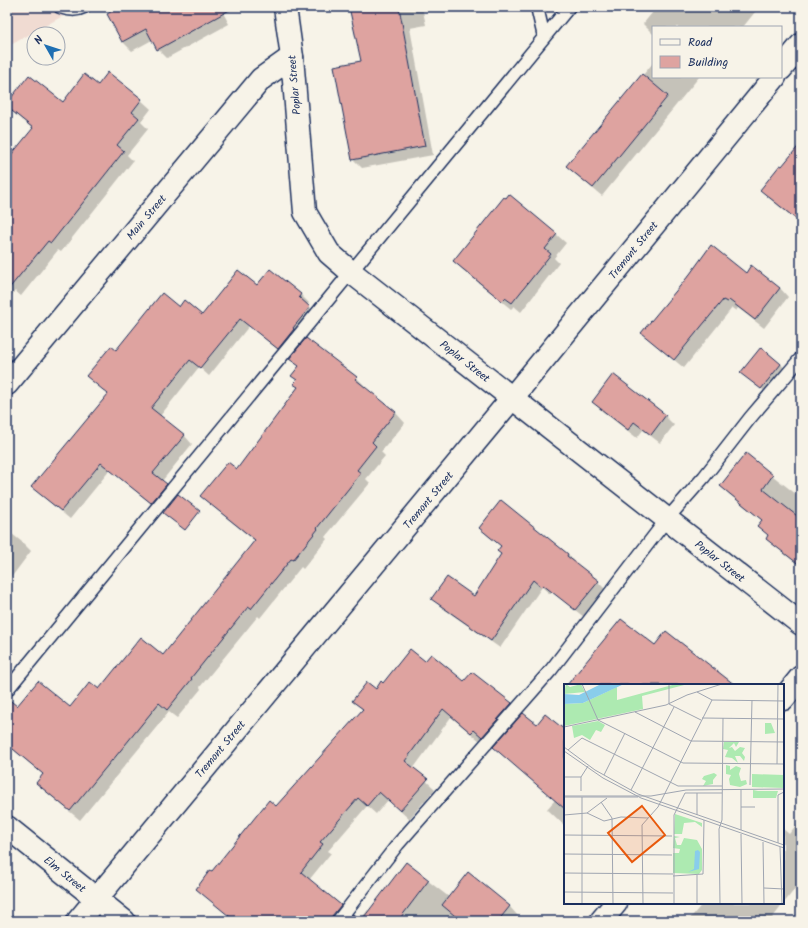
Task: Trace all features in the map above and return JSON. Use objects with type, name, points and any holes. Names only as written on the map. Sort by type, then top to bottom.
[{"type":"street","name":"Poplar Street","points":[[285,7],[292,57],[305,212],[329,253],[351,272],[801,624]]},
{"type":"street","points":[[782,68],[801,45]]},
{"type":"street","name":"Main Street","points":[[7,384],[261,79],[292,57]]},
{"type":"street","name":"Tremont Street","points":[[78,921],[512,398],[774,78]]},
{"type":"street","points":[[784,698],[801,677]]},
{"type":"street","name":"Elm Street","points":[[7,827],[124,921]]},
{"type":"street","points":[[601,921],[615,904]]},
{"type":"lane","points":[[60,7],[69,10],[84,7]]},
{"type":"lane","points":[[537,7],[544,37]]},
{"type":"lane","points":[[7,690],[569,7]]},
{"type":"lane","points":[[338,921],[398,844],[551,670],[667,520],[801,358]]},
{"type":"shaded area","points":[[7,7],[79,7],[45,26],[26,26],[26,36],[7,47]]},
{"type":"building","points":[[120,7],[235,7],[157,50],[146,29],[122,42],[107,14]]},
{"type":"building","points":[[349,7],[399,7],[425,146],[352,160],[334,66],[361,61]]},
{"type":"building","points":[[108,72],[142,99],[132,112],[139,118],[117,145],[124,151],[51,243],[48,241],[7,291],[7,160],[33,128],[7,107],[7,103],[29,75],[63,102],[84,74],[98,85]]},
{"type":"building","points":[[642,74],[668,96],[593,188],[566,166]]},
{"type":"building","points":[[801,143],[801,223],[760,190],[780,165],[782,166]]},
{"type":"building","points":[[509,194],[557,234],[545,249],[551,254],[512,303],[505,298],[502,301],[453,261],[504,197],[506,198]]},
{"type":"building","points":[[711,245],[746,273],[751,265],[780,288],[755,320],[729,300],[727,302],[723,300],[674,360],[641,333],[690,274]]},
{"type":"building","points":[[270,269],[301,294],[299,297],[310,307],[278,349],[240,319],[200,368],[190,360],[151,408],[185,435],[153,473],[167,484],[151,503],[101,463],[61,511],[31,487],[108,394],[86,376],[111,346],[116,350],[162,293],[179,307],[184,300],[202,315],[238,270],[257,285]]},
{"type":"building","points":[[306,338],[357,377],[355,379],[396,412],[372,442],[376,446],[357,470],[361,473],[293,560],[291,559],[251,609],[248,607],[167,710],[159,703],[70,811],[36,783],[43,774],[7,744],[7,698],[17,706],[38,681],[70,707],[90,682],[99,689],[141,637],[163,655],[255,540],[200,496],[228,462],[237,469],[298,387],[293,384],[297,380],[291,376],[299,366],[289,359]]},
{"type":"building","points":[[761,347],[781,364],[761,389],[740,373]]},
{"type":"building","points":[[613,374],[666,415],[651,435],[634,422],[628,430],[592,402]]},
{"type":"building","points":[[746,453],[773,475],[763,489],[801,519],[801,566],[766,539],[768,535],[757,526],[762,520],[720,486]]},
{"type":"building","points":[[178,494],[200,511],[185,530],[163,513]]},
{"type":"building","points":[[501,500],[599,581],[575,610],[543,585],[541,587],[533,580],[491,641],[431,599],[447,577],[474,596],[501,554],[497,551],[501,546],[479,528]]},
{"type":"building","points":[[621,619],[655,645],[666,631],[734,684],[568,684]]},
{"type":"building","points":[[410,649],[425,661],[431,654],[464,681],[472,672],[512,703],[482,737],[474,730],[471,733],[443,709],[405,761],[428,779],[400,811],[379,792],[367,806],[358,798],[320,842],[323,844],[301,872],[341,905],[332,916],[331,921],[235,921],[196,889],[210,870],[212,871],[269,800],[276,806],[363,709],[352,701],[367,682],[376,689],[381,681],[383,683]]},
{"type":"building","points":[[523,713],[537,724],[545,714],[564,729],[564,808],[493,747]]},
{"type":"building","points":[[406,862],[429,880],[398,921],[361,921]]},
{"type":"building","points":[[468,872],[510,906],[498,921],[461,921],[442,905]]},
{"type":"building","points":[[353,914],[361,921],[348,921]]}]
